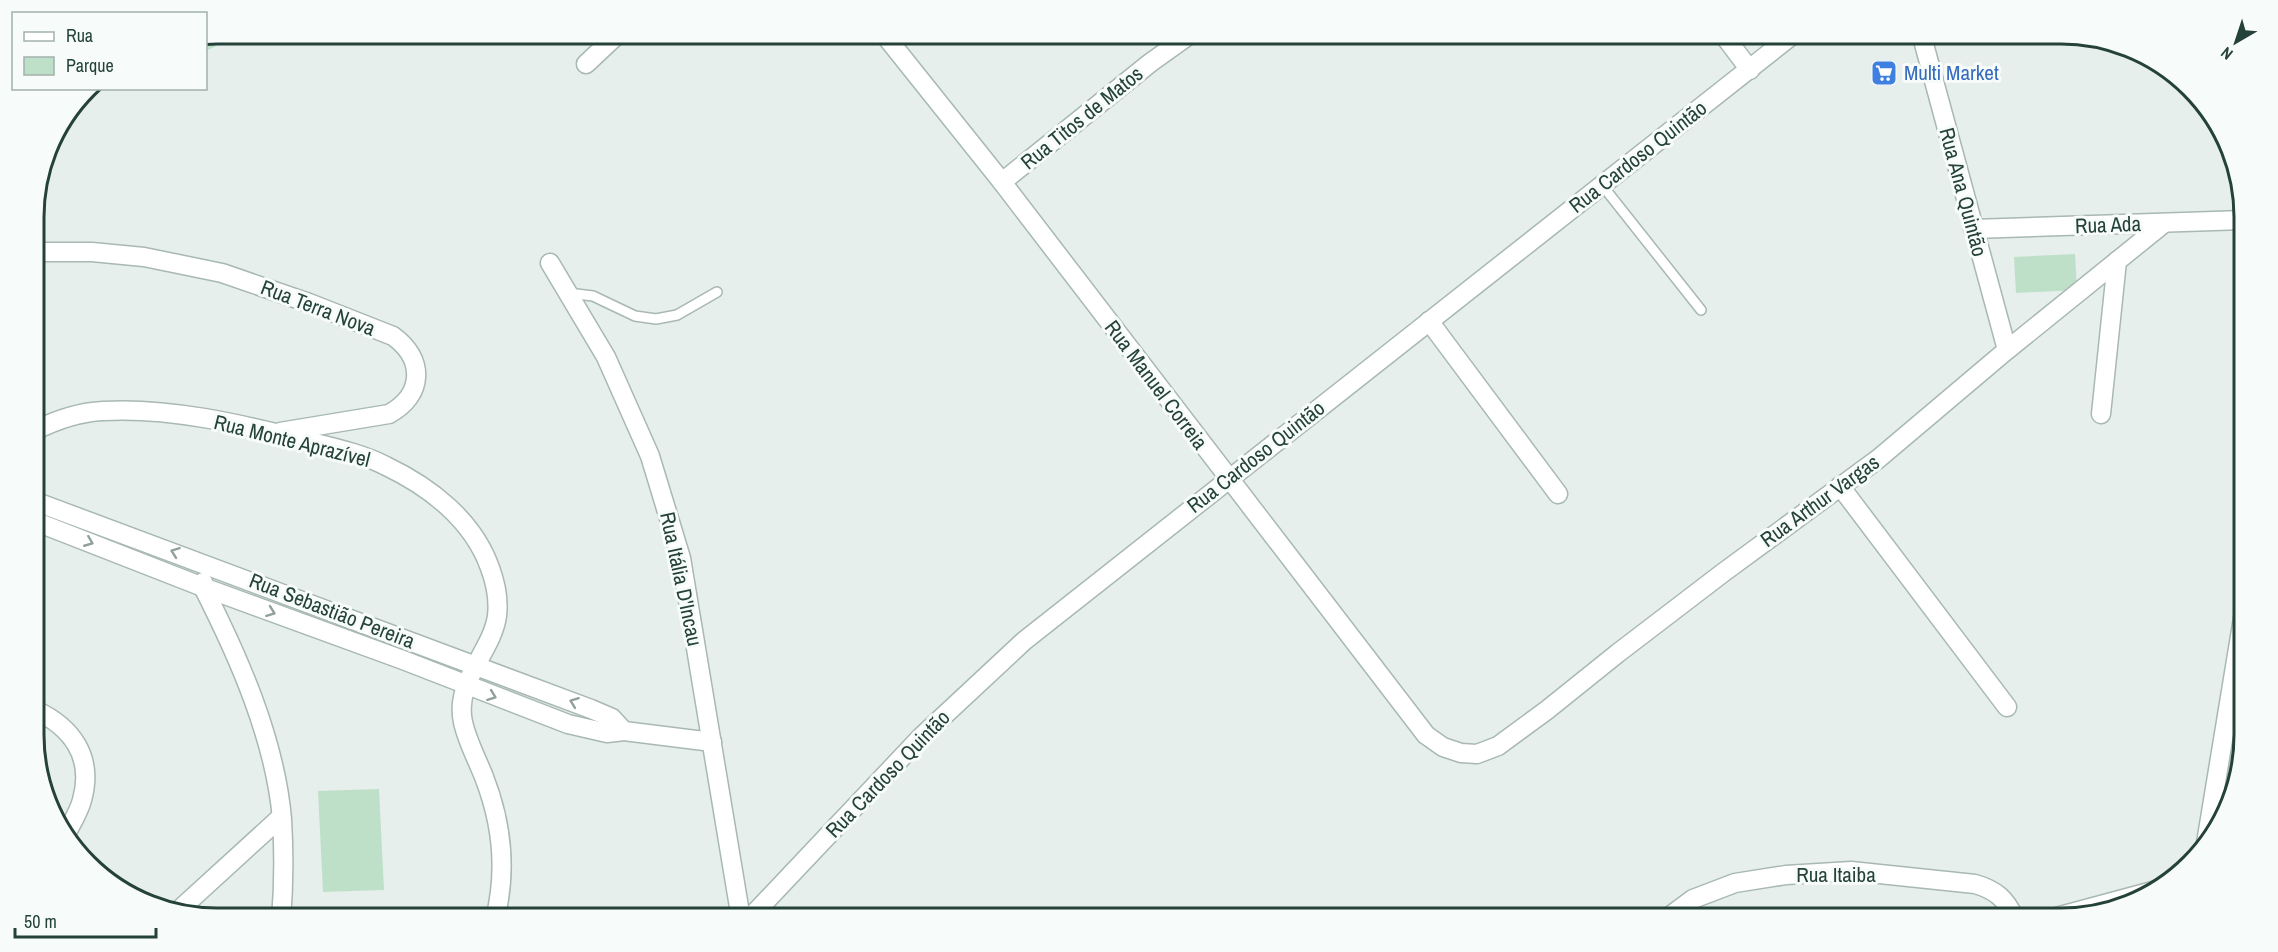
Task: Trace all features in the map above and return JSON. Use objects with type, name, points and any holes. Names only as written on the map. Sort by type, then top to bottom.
[{"type":"street","points":[[586,64],[608,43]]},
{"type":"street","name":"Rua Manuel Correia","points":[[891,43],[1002,182],[1426,735],[1443,747],[1461,753]]},
{"type":"street","name":"Rua Titos de Matos","points":[[1002,182],[1179,43]]},
{"type":"street","points":[[1730,43],[1750,70]]},
{"type":"street","name":"Rua Cardoso Quintão","points":[[759,908],[921,737],[1024,641],[1783,43]]},
{"type":"street","name":"Rua Ana Quintão","points":[[1924,43],[2007,350]]},
{"type":"street","name":"Rua Ada","points":[[1973,229],[2234,220]]},
{"type":"street","name":"Rua Arthur Vargas","points":[[1461,753],[1477,754],[1498,746],[1547,710],[1618,652],[1878,459],[2007,350],[2163,224]]},
{"type":"street","name":"Rua Terra Nova","points":[[44,252],[92,252],[144,257],[222,273],[309,303],[393,336],[413,357],[416,368],[415,383],[403,406],[389,414],[275,433]]},
{"type":"street","points":[[2101,414],[2117,261]]},
{"type":"street","name":"Rua Itália D'Incau","points":[[550,263],[606,357],[650,456],[681,558],[739,908]]},
{"type":"street","points":[[1429,321],[1558,494]]},
{"type":"street","name":"Rua Monte Aprazível","points":[[44,426],[74,415],[101,411],[137,410],[181,415],[275,433],[336,448],[385,465],[444,503],[470,530],[489,565],[498,595],[497,619],[466,686],[462,706],[463,722],[486,781],[499,827],[503,865],[497,908]]},
{"type":"street","points":[[1840,486],[2007,707]]},
{"type":"street","name":"Rua Sebastião Pereira","points":[[44,505],[591,709],[612,718],[624,730]]},
{"type":"street","name":"Rua Sebastião Pereira","points":[[44,525],[568,724],[607,733],[624,730],[712,742]]},
{"type":"street","points":[[202,562],[203,587],[231,644],[254,703],[274,770],[282,817],[285,875],[282,908]]},
{"type":"street","points":[[2209,826],[2234,673]]},
{"type":"street","points":[[44,714],[66,728],[77,741],[84,766],[85,782],[82,801],[70,826]]},
{"type":"street","points":[[184,905],[282,817]]},
{"type":"street","name":"Rua Itaiba","points":[[1680,908],[1693,898],[1735,883],[1786,875],[1851,871],[1975,884],[1990,888],[2000,895],[2009,908]]},
{"type":"lane","points":[[1602,185],[1701,310]]},
{"type":"lane","points":[[568,292],[593,296],[636,316],[656,320],[677,315],[717,291]]},
{"type":"green space","points":[[224,43],[207,50],[207,44]]},
{"type":"green space","points":[[2075,254],[2077,290],[2016,293],[2014,257]]},
{"type":"green space","points":[[379,789],[384,890],[323,892],[318,791]]},
{"type":"place","name":"Multi Market","points":[[1884,73]]}]
